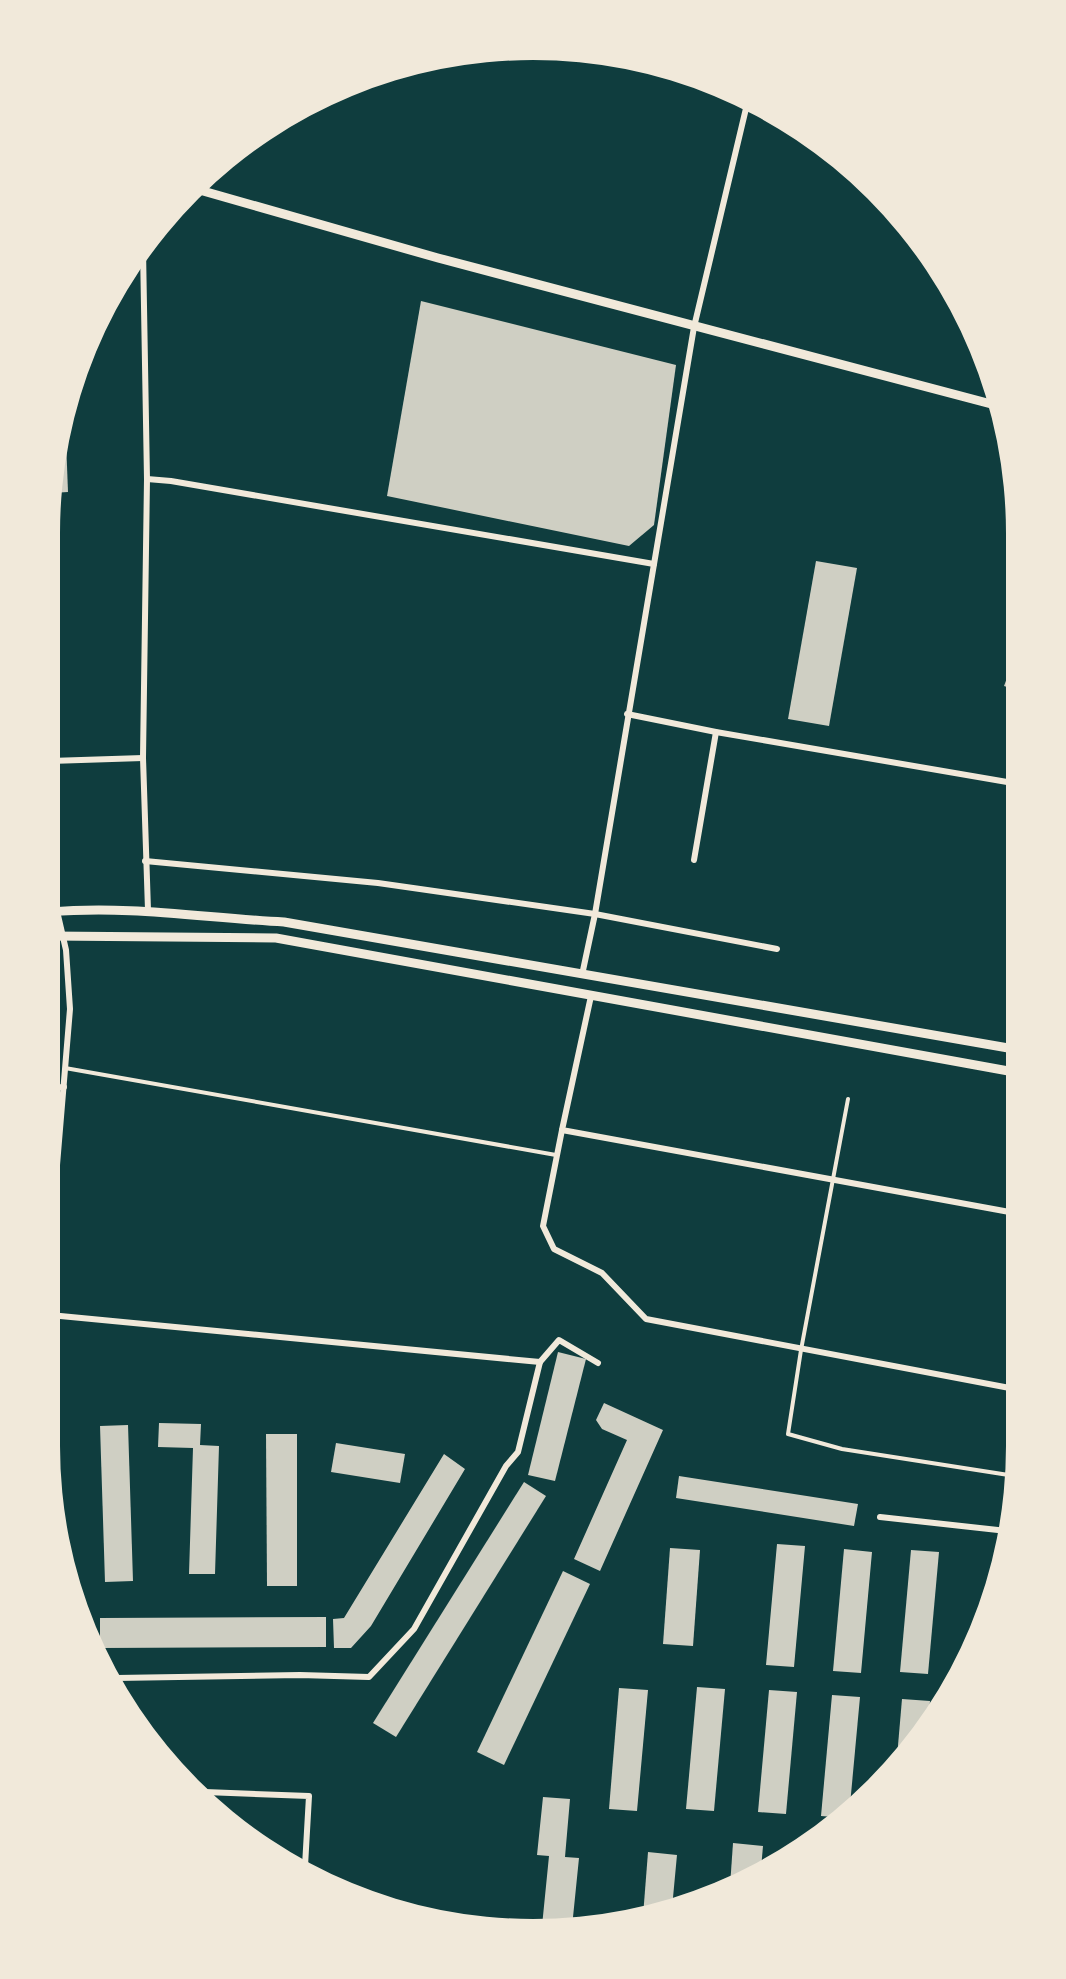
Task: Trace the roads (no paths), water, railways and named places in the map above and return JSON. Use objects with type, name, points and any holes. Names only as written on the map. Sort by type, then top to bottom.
[{"type":"street","points":[[582,975],[595,914],[694,327],[745,111]]},
{"type":"street","points":[[206,192],[694,327],[988,403]]},
{"type":"street","points":[[143,265],[147,479],[142,758],[148,909]]},
{"type":"street","points":[[147,479],[183,483],[654,564]]},
{"type":"street","points":[[627,714],[716,732],[1006,782]]},
{"type":"street","points":[[694,860],[716,732]]},
{"type":"street","points":[[60,761],[142,758]]},
{"type":"street","points":[[145,861],[378,883],[595,914],[777,949]]},
{"type":"street","points":[[60,912],[148,909],[214,919],[284,922],[1006,1048]]},
{"type":"street","points":[[60,929],[70,1009],[60,1133]]},
{"type":"street","points":[[62,935],[276,938],[1006,1070]]},
{"type":"street","points":[[591,996],[543,1226],[554,1249],[602,1273],[646,1319],[1006,1387]]},
{"type":"street","points":[[60,1087],[64,1087]]},
{"type":"street","points":[[562,1130],[1006,1211]]},
{"type":"street","points":[[60,1316],[540,1362]]},
{"type":"street","points":[[121,1678],[300,1675],[369,1677],[414,1629],[506,1466],[518,1452],[540,1362],[559,1340],[598,1363]]},
{"type":"street","points":[[880,1517],[998,1530]]},
{"type":"street","points":[[211,1792],[309,1796],[305,1861]]},
{"type":"lane","points":[[65,1068],[557,1156]]},
{"type":"lane","points":[[848,1099],[801,1350],[788,1434],[842,1449],[1005,1474]]}]
